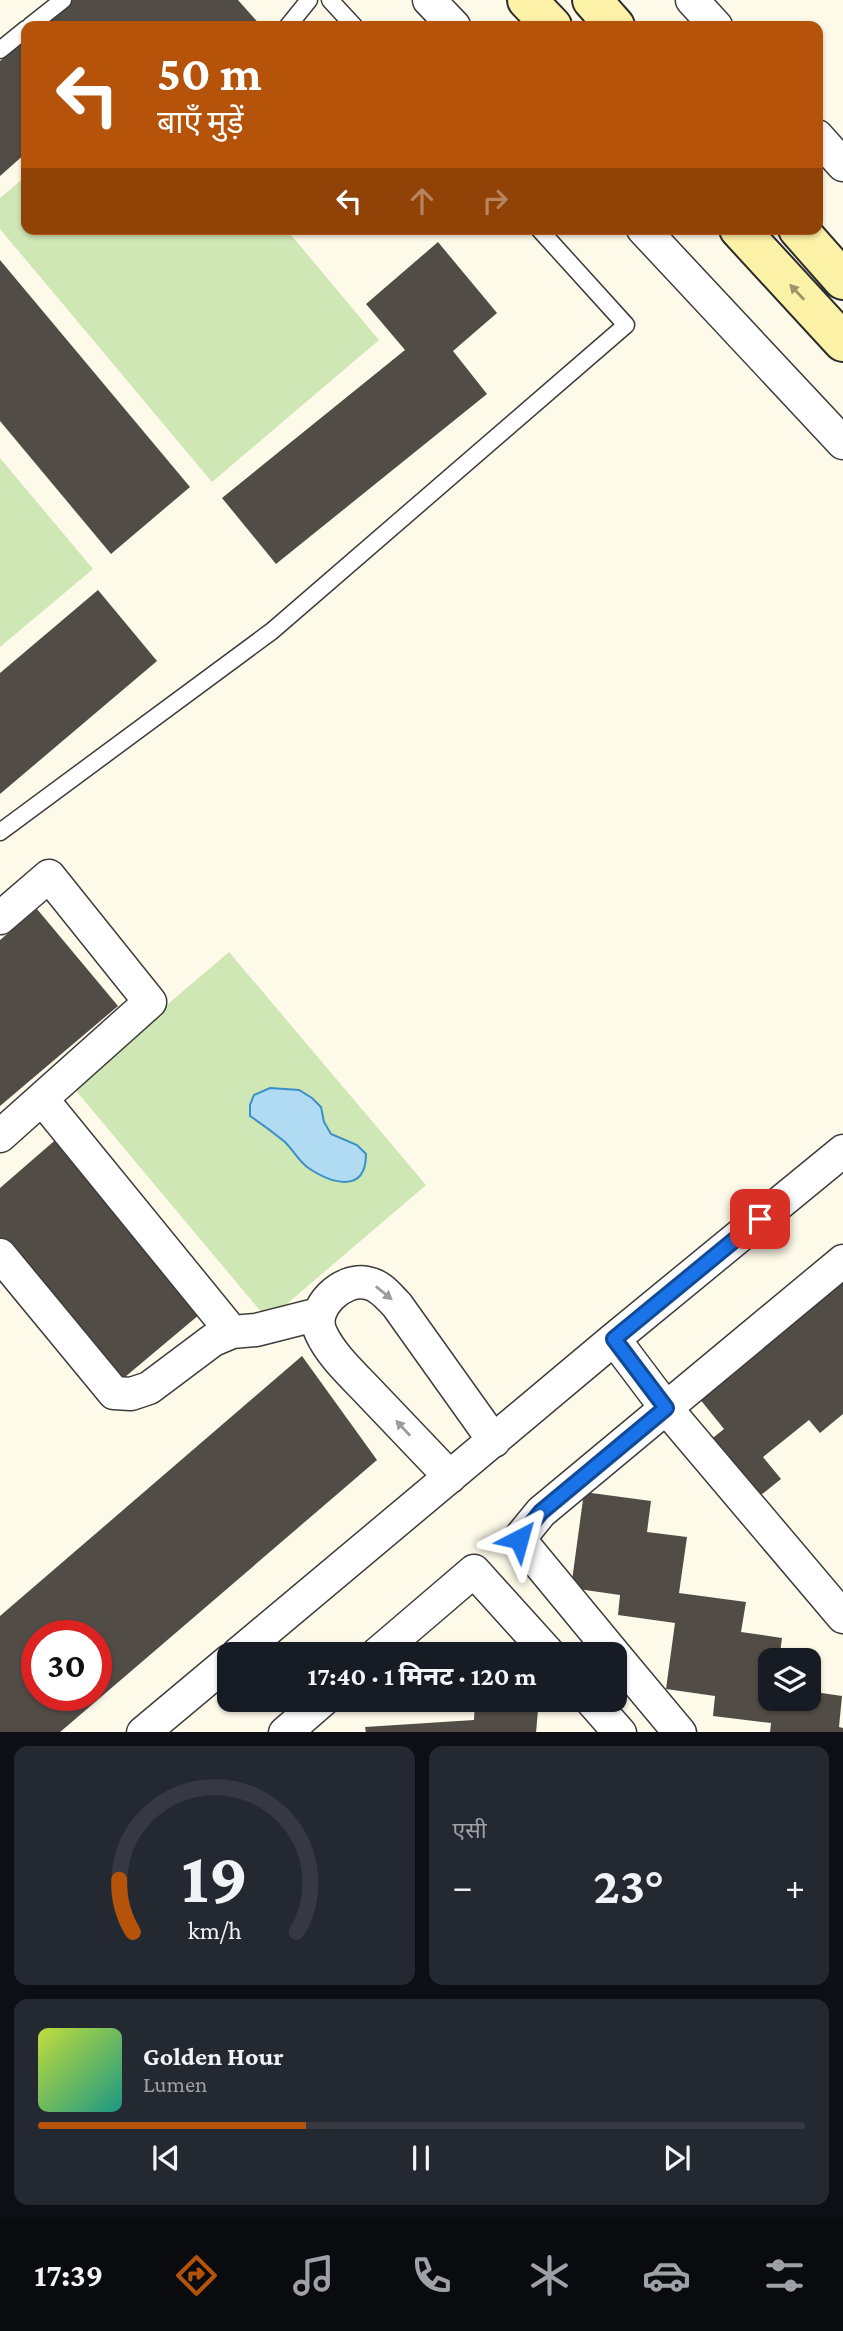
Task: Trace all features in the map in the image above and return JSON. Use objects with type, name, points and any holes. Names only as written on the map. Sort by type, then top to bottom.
[{"type":"street","points":[[429,0],[449,21]]},
{"type":"street","points":[[527,0],[547,21]]},
{"type":"street","points":[[592,0],[611,21]]},
{"type":"street","points":[[692,0],[711,21]]},
{"type":"street","points":[[823,142],[843,164]]},
{"type":"street","points":[[649,235],[843,443]]},
{"type":"street","points":[[745,235],[843,342]]},
{"type":"street","points":[[803,235],[843,280]]},
{"type":"street","points":[[0,918],[49,876],[150,1002],[0,1136]]},
{"type":"street","points":[[42,1099],[232,1332]]},
{"type":"street","points":[[252,1642],[843,1151]]},
{"type":"street","points":[[0,1255],[114,1393],[131,1394],[149,1388],[213,1340],[232,1332],[319,1314]]},
{"type":"street","points":[[604,1642],[519,1539],[541,1512],[843,1261]]},
{"type":"street","points":[[450,1477],[330,1348],[319,1330],[319,1314],[326,1301],[340,1289],[355,1282],[368,1283],[381,1289],[397,1305],[494,1441]]},
{"type":"street","points":[[614,1339],[666,1408],[843,1617]]},
{"type":"street","points":[[391,1642],[474,1572],[538,1642]]},
{"type":"street","points":[[627,1669],[680,1732]]},
{"type":"street","points":[[150,1730],[217,1671]]},
{"type":"street","points":[[285,1732],[309,1712]]},
{"type":"street","points":[[602,1712],[620,1732]]},
{"type":"lane","points":[[36,21],[62,0]]},
{"type":"lane","points":[[292,21],[309,0]]},
{"type":"lane","points":[[330,0],[349,21]]},
{"type":"lane","points":[[0,50],[21,34]]},
{"type":"lane","points":[[0,832],[272,631],[626,325],[544,235]]},
{"type":"green space","points":[[21,180],[21,235],[291,235],[379,340],[212,482],[0,229],[0,198]]},
{"type":"green space","points":[[0,458],[93,569],[0,647]]},
{"type":"green space","points":[[229,952],[426,1185],[268,1320],[72,1086]]},
{"type":"water","points":[[270,1088],[299,1090],[312,1098],[321,1107],[324,1122],[331,1134],[357,1145],[366,1154],[360,1176],[345,1182],[316,1173],[304,1164],[285,1142],[250,1116],[254,1095]]},
{"type":"building","points":[[69,0],[238,0],[257,21],[46,21]]},
{"type":"building","points":[[21,42],[21,157],[0,176],[0,61]]},
{"type":"building","points":[[438,242],[497,313],[453,351],[487,394],[276,564],[222,498],[405,350],[366,304]]},
{"type":"building","points":[[0,260],[190,487],[111,554],[0,421]]},
{"type":"building","points":[[98,590],[157,661],[0,794],[0,673]]},
{"type":"building","points":[[37,909],[118,1006],[0,1106],[0,940]]},
{"type":"building","points":[[60,1136],[206,1309],[119,1382],[0,1241],[0,1188]]},
{"type":"building","points":[[843,1279],[843,1414],[820,1433],[809,1420],[763,1457],[781,1479],[756,1499],[709,1441],[724,1429],[699,1398]]},
{"type":"building","points":[[302,1356],[377,1460],[112,1688],[112,1620],[21,1620],[21,1711],[85,1711],[60,1732],[0,1732],[0,1616]]},
{"type":"building","points":[[584,1492],[651,1501],[647,1532],[687,1537],[679,1593],[746,1602],[741,1632],[782,1638],[781,1648],[758,1648],[758,1711],[821,1711],[821,1693],[842,1696],[839,1727],[843,1728],[843,1732],[770,1732],[771,1723],[713,1716],[715,1696],[666,1689],[675,1623],[618,1615],[620,1595],[571,1588]]},
{"type":"building","points":[[474,1712],[538,1712],[536,1732],[366,1732],[365,1727],[474,1720]]},
{"type":"route","points":[[519,1539],[541,1512],[666,1408],[614,1339],[760,1219]]}]
